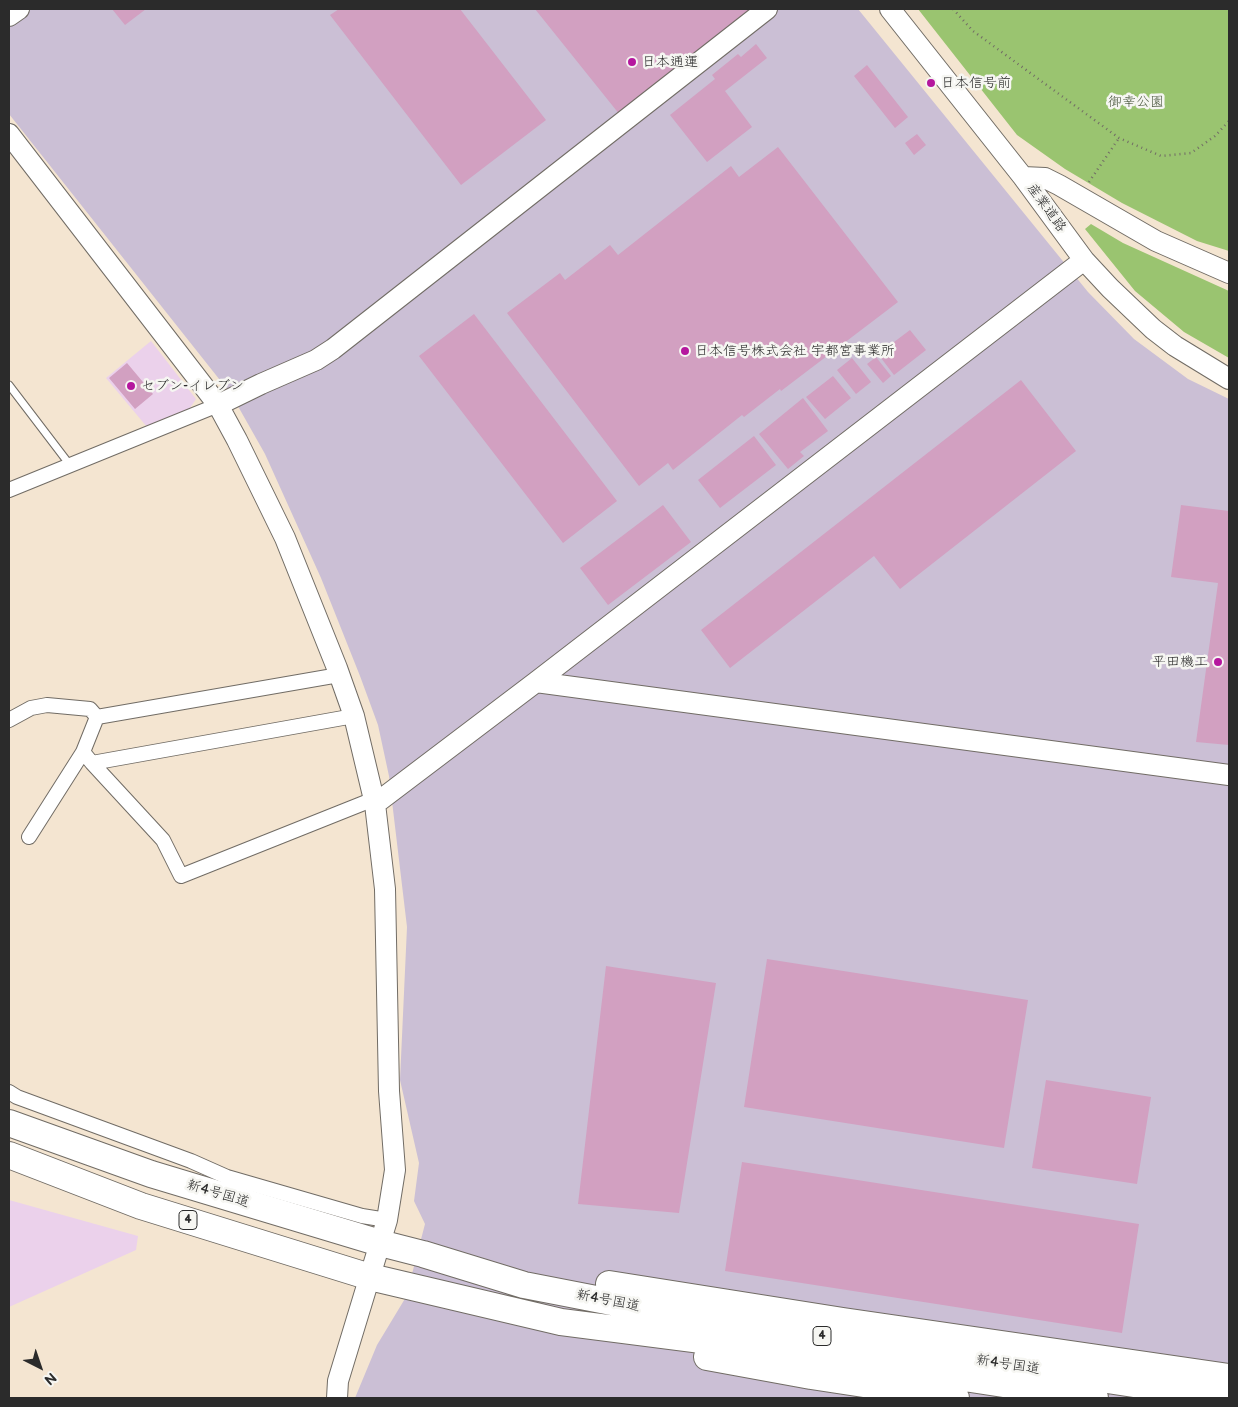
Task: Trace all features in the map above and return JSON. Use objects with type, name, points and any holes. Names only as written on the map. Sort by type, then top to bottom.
[{"type":"highway","name":"新4号国道","points":[[9,1123],[151,1174],[384,1231],[423,1254],[524,1285],[668,1313],[1226,1398]]},
{"type":"highway","name":"新4号国道","points":[[9,1155],[141,1206],[370,1277],[561,1322],[795,1352],[1094,1398]]},
{"type":"highway","points":[[423,1254],[843,1321],[1229,1377]]},
{"type":"highway","points":[[561,1322],[600,1338],[811,1376],[956,1398]]},
{"type":"street","points":[[9,16],[19,9]]},
{"type":"street","points":[[9,490],[218,405],[316,360],[333,349],[767,9]]},
{"type":"street","name":"産業道路","points":[[890,9],[1023,177],[1084,260],[1153,329],[1191,357],[1229,379]]},
{"type":"street","points":[[9,134],[218,405],[285,538],[354,716],[374,801],[385,889],[389,1090],[395,1170],[384,1231],[338,1382],[337,1398]]},
{"type":"street","points":[[1023,177],[1045,178],[1156,241],[1229,273]]},
{"type":"street","points":[[87,757],[162,840],[181,876],[374,801],[536,682],[1084,260]]},
{"type":"street","points":[[97,717],[339,675]]},
{"type":"street","points":[[536,682],[1229,775]]},
{"type":"street","points":[[9,720],[31,708],[47,705],[90,709],[97,717]]},
{"type":"street","points":[[87,757],[354,716]]},
{"type":"street","points":[[29,837],[87,757],[97,717]]},
{"type":"street","points":[[9,1092],[17,1097],[191,1160],[227,1177],[362,1216],[384,1231]]},
{"type":"lane","points":[[9,385],[70,465]]},
{"type":"path","points":[[953,9],[973,30],[1119,138],[1161,156],[1190,153],[1215,136],[1229,122]]},
{"type":"path","points":[[1080,197],[1119,138]]},
{"type":"shaded area","points":[[9,9],[858,9],[1088,292],[1134,339],[1188,379],[1229,399],[1229,1398],[355,1398],[377,1345],[406,1297],[425,1224],[414,1201],[419,1163],[400,1080],[407,927],[389,776],[378,725],[321,578],[265,454],[239,408],[227,389],[9,114]]},
{"type":"shaded area","points":[[151,341],[196,399],[188,411],[147,427],[106,378]]},
{"type":"shaded area","points":[[9,1200],[138,1236],[136,1250],[9,1307]]},
{"type":"green space","name":"御幸公園","points":[[918,9],[1229,9],[1229,251],[1197,241],[1122,203],[1065,169],[1017,135]]},
{"type":"green space","points":[[1091,224],[1123,243],[1229,291],[1229,358],[1184,332],[1135,291],[1085,229]]},
{"type":"building","points":[[112,9],[146,9],[125,25]]},
{"type":"building","points":[[339,9],[460,9],[546,120],[461,185],[330,15]]},
{"type":"building","name":"日本通運","points":[[535,9],[754,9],[620,115]]},
{"type":"building","points":[[756,44],[767,58],[725,91],[752,127],[707,162],[670,115],[715,79],[712,75],[738,54],[741,57]]},
{"type":"building","points":[[867,65],[908,117],[895,128],[854,76]]},
{"type":"building","points":[[917,134],[926,145],[914,155],[905,143]]},
{"type":"building","name":"日本信号株式会社 宇都宮事業所","points":[[778,147],[898,302],[781,391],[780,389],[744,417],[742,415],[673,470],[668,463],[639,486],[507,313],[560,273],[565,280],[610,245],[618,255],[731,166],[739,177]]},
{"type":"building","points":[[474,314],[617,501],[563,543],[419,356]]},
{"type":"building","points":[[910,330],[926,350],[894,375],[878,354]]},
{"type":"building","points":[[876,357],[891,376],[883,383],[867,364]]},
{"type":"building","points":[[852,358],[871,382],[856,394],[837,370]]},
{"type":"building","name":"セブン-イレブン","points":[[127,363],[153,394],[135,409],[109,378]]},
{"type":"building","points":[[833,376],[851,398],[825,419],[806,397]]},
{"type":"building","points":[[1021,380],[1076,451],[900,589],[874,556],[730,668],[701,630]]},
{"type":"building","points":[[803,398],[828,431],[800,452],[804,456],[788,469],[759,434]]},
{"type":"building","points":[[754,436],[776,465],[720,508],[698,480]]},
{"type":"building","points":[[663,505],[691,542],[608,605],[580,568]]},
{"type":"building","name":"平田機工","points":[[1181,505],[1229,511],[1229,745],[1196,742],[1218,583],[1171,577]]},
{"type":"building","points":[[767,959],[1028,1000],[1004,1148],[744,1107]]},
{"type":"building","points":[[606,966],[716,983],[679,1213],[578,1204]]},
{"type":"building","points":[[1046,1080],[1151,1097],[1137,1184],[1032,1168]]},
{"type":"building","points":[[742,1162],[1139,1224],[1122,1333],[725,1271]]},
{"type":"place","name":"日本通運","points":[[632,62]]},
{"type":"place","name":"日本信号前","points":[[931,83]]},
{"type":"place","name":"日本信号株式会社 宇都宮事業所","points":[[685,351]]},
{"type":"place","name":"セブン-イレブン","points":[[131,386]]},
{"type":"place","name":"平田機工","points":[[1218,662]]}]
